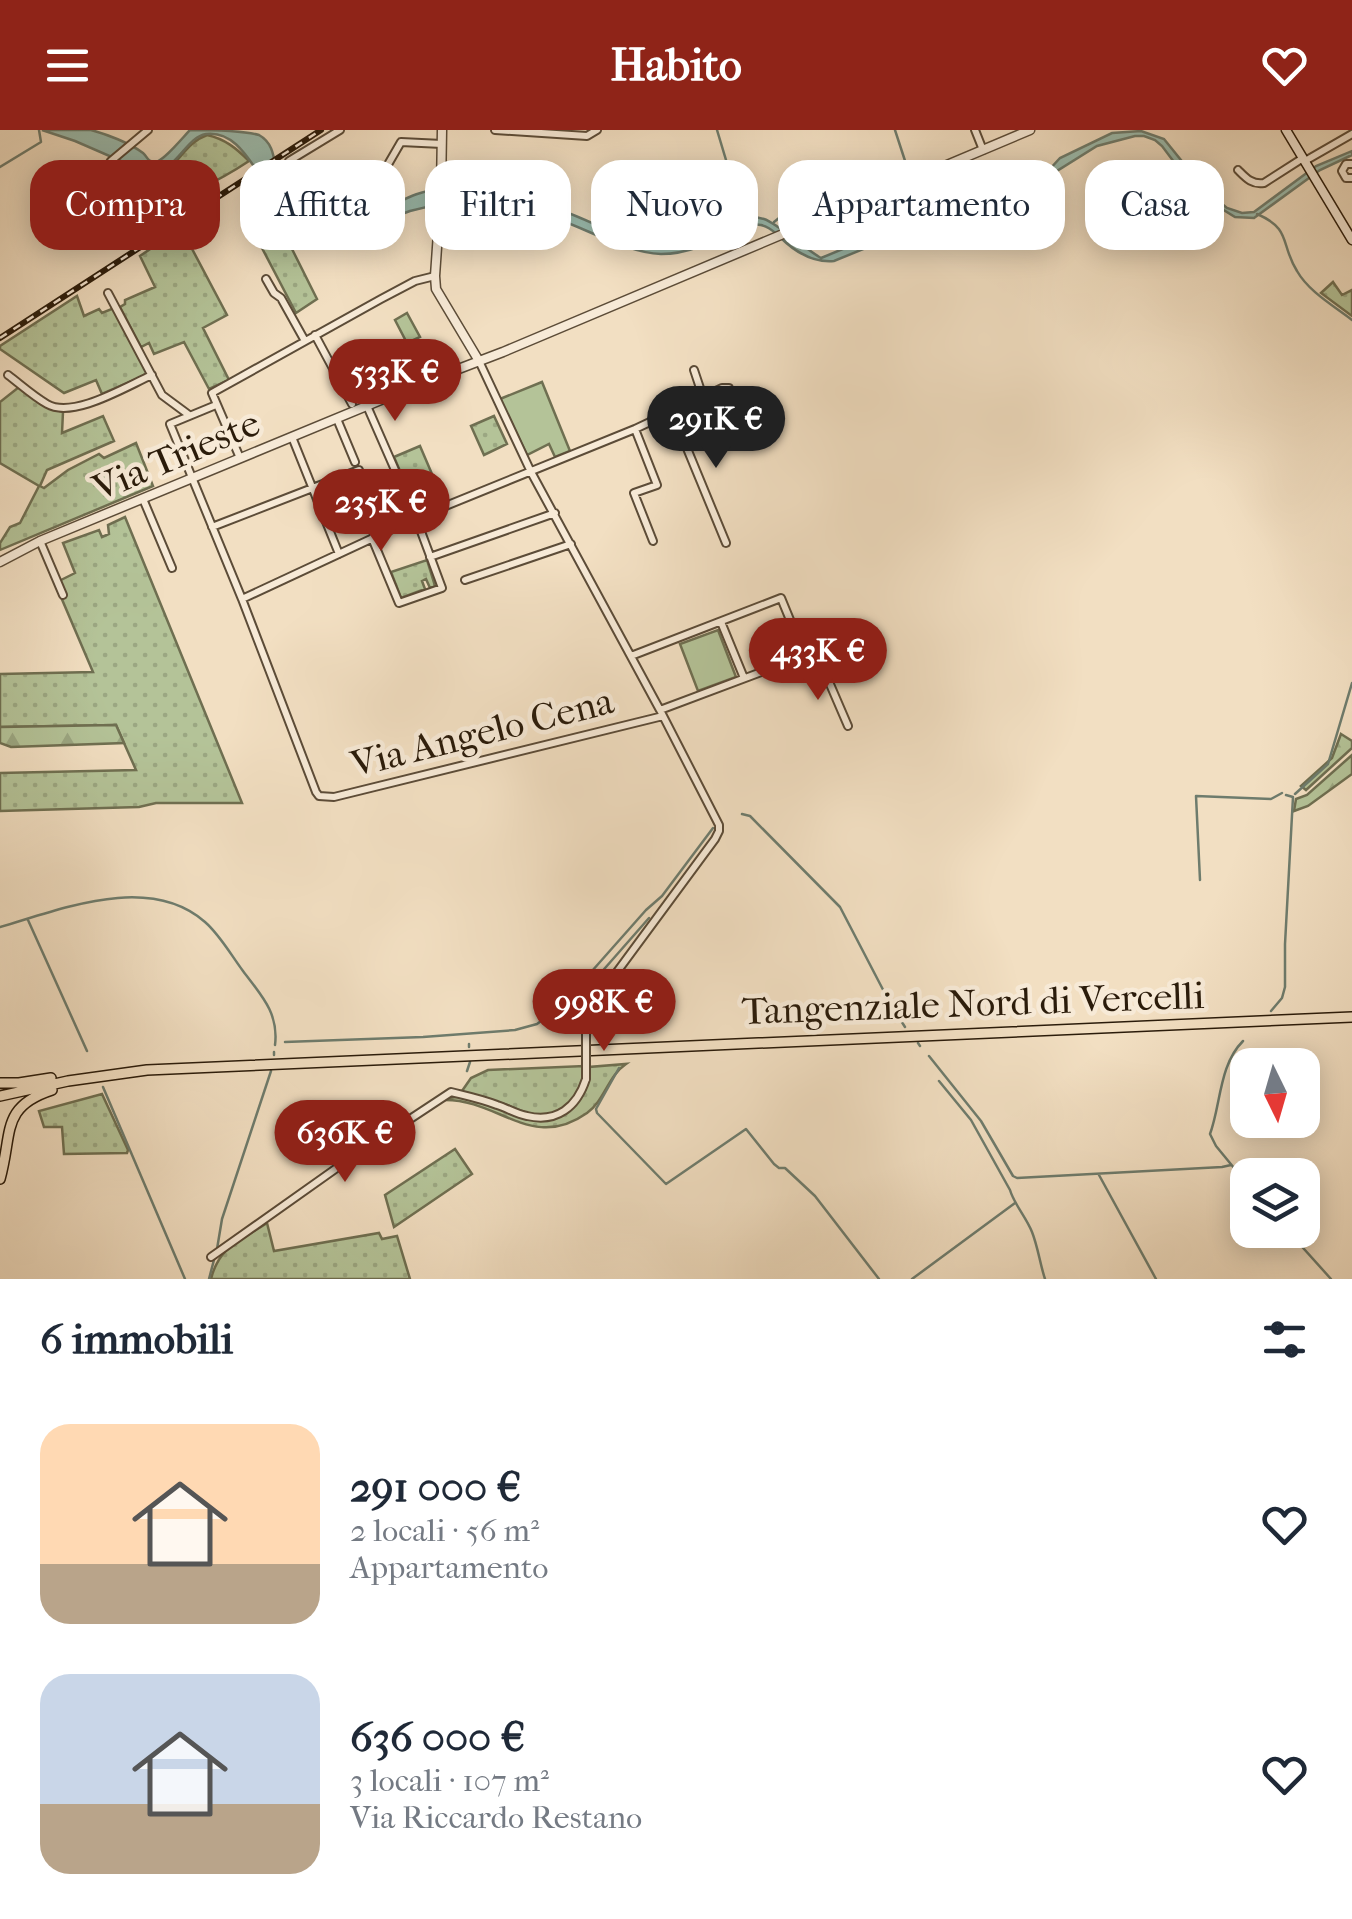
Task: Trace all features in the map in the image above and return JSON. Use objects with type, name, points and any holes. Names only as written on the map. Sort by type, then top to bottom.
[{"type":"main road","name":"Tangenziale Nord di Vercelli","points":[[0,1096],[147,1070],[1352,1017]]},
{"type":"main road","points":[[0,1082],[30,1082],[101,1069],[122,1072]]},
{"type":"main road","points":[[0,1179],[7,1124],[22,1102],[60,1087],[127,1077],[147,1070]]},
{"type":"main road","points":[[0,1147],[3,1165]]},
{"type":"street","points":[[111,160],[148,130]]},
{"type":"street","points":[[292,160],[340,130]]},
{"type":"street","points":[[215,1254],[451,1092],[524,1116],[543,1118],[572,1106],[586,1079],[586,1028],[594,1003],[719,831],[661,713],[531,472],[479,361],[436,289],[442,130]]},
{"type":"street","points":[[495,130],[587,136],[597,130]]},
{"type":"street","points":[[976,130],[983,150]]},
{"type":"street","name":"Via Trieste","points":[[957,160],[1030,130]]},
{"type":"street","points":[[1286,130],[1352,240]]},
{"type":"street","points":[[1238,170],[1249,181],[1264,184],[1308,166],[1352,134]]},
{"type":"street","points":[[391,160],[401,142],[442,144]]},
{"type":"street","points":[[1352,164],[1346,164],[1342,170],[1346,178],[1352,178]]},
{"type":"street","name":"Via Trieste","points":[[0,559],[778,236]]},
{"type":"street","points":[[240,458],[216,406],[214,390],[416,282],[435,276]]},
{"type":"street","points":[[266,279],[304,341]]},
{"type":"street","points":[[108,293],[162,394],[190,416]]},
{"type":"street","points":[[316,335],[352,404]]},
{"type":"street","points":[[694,370],[704,397]]},
{"type":"street","points":[[8,375],[48,405],[62,409],[76,408],[152,376]]},
{"type":"street","points":[[216,406],[170,424],[242,599],[416,518],[704,397],[729,388],[736,403]]},
{"type":"street","points":[[367,406],[442,588],[399,603],[372,538]]},
{"type":"street","points":[[672,412],[726,543]]},
{"type":"street","points":[[212,528],[357,466],[337,418]]},
{"type":"street","points":[[635,429],[657,485],[634,494],[652,541]]},
{"type":"street","points":[[292,437],[338,554]]},
{"type":"street","points":[[143,500],[172,568]]},
{"type":"street","points":[[430,557],[554,513]]},
{"type":"street","points":[[40,541],[62,595]]},
{"type":"street","points":[[465,580],[571,544]]},
{"type":"street","points":[[630,656],[781,598],[804,654],[812,653],[820,661],[848,726]]},
{"type":"street","name":"Via Angelo Cena","points":[[242,599],[320,796],[334,797],[661,713],[804,654]]},
{"type":"street","points":[[721,622],[744,678]]},
{"type":"green space","points":[[207,135],[219,139],[248,160],[240,160],[240,166],[220,178],[220,160],[177,160]]},
{"type":"green space","points":[[149,250],[193,250],[227,315],[203,328],[229,380],[209,389],[184,342],[154,354],[149,343],[141,347],[120,307],[125,300],[155,287],[140,256]]},
{"type":"green space","points":[[263,250],[292,250],[317,299],[296,313]]},
{"type":"green space","points":[[1333,282],[1342,295],[1352,290],[1352,316],[1321,293]]},
{"type":"green space","points":[[77,296],[84,316],[114,308],[148,374],[102,394],[96,380],[64,393],[0,349]]},
{"type":"green space","points":[[407,313],[420,337],[407,343],[395,320]]},
{"type":"green space","points":[[542,382],[570,451],[555,457],[549,444],[527,455],[500,399]]},
{"type":"green space","points":[[19,387],[47,407],[63,412],[62,433],[103,416],[114,441],[47,470],[40,486],[44,488],[99,454],[104,458],[136,443],[153,486],[0,550],[0,543],[10,527],[20,523],[39,486],[0,463],[0,402]]},
{"type":"green space","points":[[494,416],[507,444],[484,455],[471,426]]},
{"type":"green space","points":[[420,446],[444,502],[418,513],[394,457]]},
{"type":"green space","points":[[396,481],[411,516],[385,528],[370,491]]},
{"type":"green space","points":[[125,517],[242,803],[0,811],[0,773],[136,770],[116,725],[0,727],[0,674],[93,672],[55,583],[75,573],[63,543],[99,530],[102,537],[109,534],[108,525]]},
{"type":"green space","points":[[427,560],[435,586],[430,588],[426,579],[422,581],[425,589],[401,598],[391,572]]},
{"type":"green space","points":[[718,630],[736,677],[698,691],[680,644]]},
{"type":"green space","points":[[116,725],[124,743],[11,747],[0,743],[0,727]]},
{"type":"green space","points":[[1341,734],[1352,741],[1352,748],[1306,790],[1301,786],[1332,758]]},
{"type":"green space","points":[[1352,755],[1352,774],[1308,806],[1294,811],[1296,799],[1307,795]]},
{"type":"green space","points":[[626,1064],[598,1102],[567,1124],[532,1126],[482,1107],[444,1100],[474,1099],[526,1118],[553,1115],[577,1103],[589,1067]]},
{"type":"green space","points":[[584,1066],[576,1095],[553,1113],[532,1114],[462,1091],[471,1078],[488,1070]]},
{"type":"green space","points":[[102,1094],[127,1153],[64,1154],[62,1127],[44,1127],[39,1111]]},
{"type":"green space","points":[[455,1149],[472,1174],[394,1227],[385,1195]]},
{"type":"green space","points":[[267,1223],[274,1251],[379,1233],[382,1239],[397,1236],[410,1279],[211,1279],[225,1251]]},
{"type":"shaded area","points":[[42,130],[91,130],[125,142],[149,160],[119,160]]},
{"type":"shaded area","points":[[190,130],[259,135],[272,150],[274,160],[249,160],[237,145],[218,135],[206,134],[193,140],[175,160],[160,160]]},
{"type":"shaded area","points":[[1141,131],[1164,139],[1181,160],[1172,160],[1155,140],[1144,136],[1097,146],[1065,166],[1065,160],[1058,160],[1112,133]]},
{"type":"shaded area","points":[[1352,151],[1352,155],[1320,170],[1254,218],[1235,217],[1224,210],[1224,206],[1242,213],[1254,212],[1316,166]]},
{"type":"shaded area","points":[[425,192],[425,208],[405,213],[405,199]]},
{"type":"shaded area","points":[[571,215],[591,223],[591,233],[571,225]]},
{"type":"shaded area","points":[[758,218],[778,227],[778,235],[772,230],[761,225]]},
{"type":"shaded area","points":[[640,250],[687,250],[661,254]]},
{"type":"shaded area","points":[[796,250],[810,250],[821,258],[840,250],[861,250],[834,261],[804,255]]},
{"type":"waterway","points":[[0,167],[41,142],[39,130]]},
{"type":"waterway","points":[[717,130],[726,160]]},
{"type":"waterway","points":[[895,130],[905,160]]},
{"type":"waterway","points":[[1257,214],[1281,232],[1292,261],[1308,286],[1352,320]]},
{"type":"waterway","points":[[774,222],[778,219]]},
{"type":"waterway","points":[[1295,794],[1328,764],[1352,683]]},
{"type":"waterway","points":[[1200,880],[1196,796],[1271,799],[1282,793]]},
{"type":"waterway","points":[[1271,1011],[1285,987],[1293,797],[1286,795]]},
{"type":"waterway","points":[[742,814],[750,816],[840,907],[905,1027]]},
{"type":"waterway","points":[[285,1042],[423,1037],[515,1030],[537,1024],[561,1006],[662,896],[713,828]]},
{"type":"waterway","points":[[0,927],[105,899],[132,897],[183,907],[216,933],[262,997],[274,1023],[275,1045]]},
{"type":"waterway","points":[[568,1022],[584,992],[649,918]]},
{"type":"waterway","points":[[28,920],[87,1051]]},
{"type":"waterway","points":[[1230,1163],[1210,1134],[1229,1061],[1243,1041]]},
{"type":"waterway","points":[[929,1056],[981,1121],[1017,1178],[1230,1165]]},
{"type":"waterway","points":[[467,1071],[470,1062]]},
{"type":"waterway","points":[[619,1068],[597,1113],[666,1184],[746,1129],[774,1164],[785,1168],[815,1196],[879,1279]]},
{"type":"waterway","points":[[217,1249],[222,1219],[271,1071]]},
{"type":"waterway","points":[[939,1081],[971,1120],[1010,1190],[1032,1232],[1045,1279]]},
{"type":"waterway","points":[[103,1087],[185,1279]]},
{"type":"waterway","points":[[1099,1175],[1156,1279]]},
{"type":"waterway","points":[[912,1279],[1015,1203]]},
{"type":"waterway","points":[[1303,1248],[1331,1279]]},
{"type":"waterway","points":[[209,1279],[215,1256]]},
{"type":"railway","points":[[0,338],[321,130]]}]
